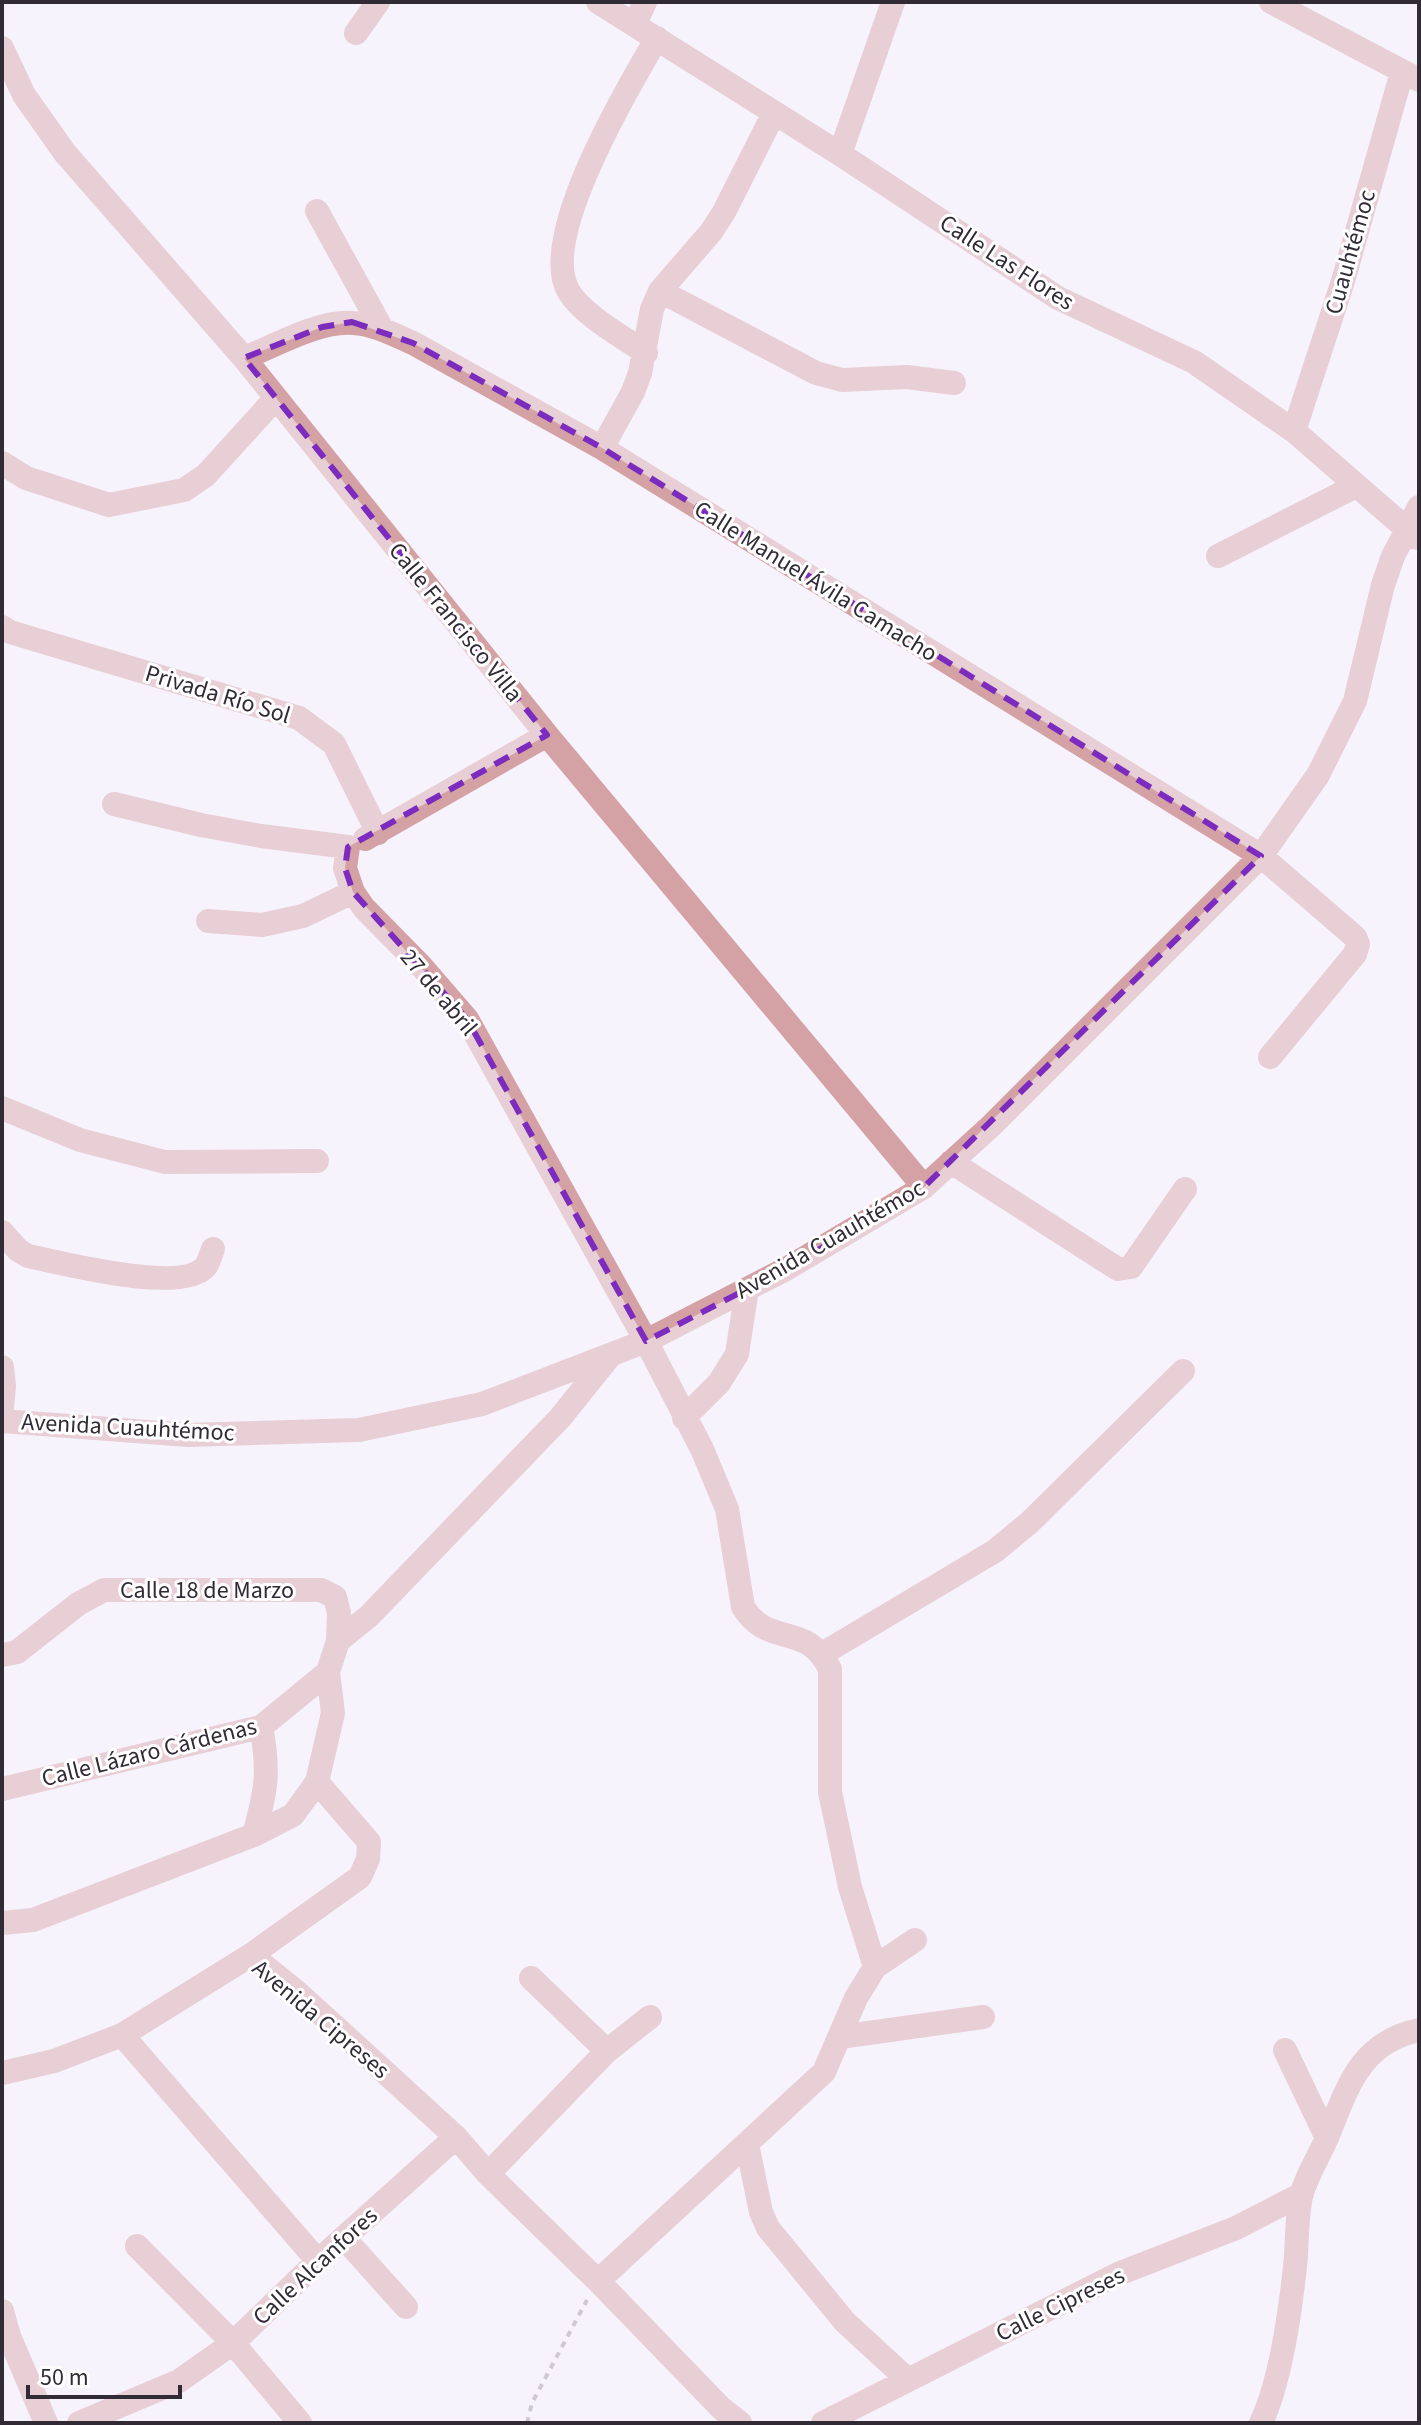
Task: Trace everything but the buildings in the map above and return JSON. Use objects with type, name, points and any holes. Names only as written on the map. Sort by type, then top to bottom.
[{"type":"street","points":[[356,33],[378,2]]},
{"type":"street","name":"Calle Las Flores","points":[[598,2],[640,13],[657,38],[1058,298],[1194,362],[1294,431],[1413,535]]},
{"type":"street","points":[[840,154],[893,2]]},
{"type":"street","points":[[1271,2],[1410,76]]},
{"type":"street","points":[[646,353],[587,311],[570,294],[560,273],[563,247],[586,170],[611,117],[657,38]]},
{"type":"street","name":"Calle Francisco Villa","points":[[2,48],[24,95],[50,134],[244,358],[547,735],[924,1187]]},
{"type":"street","name":"Cuauhtémoc","points":[[1294,431],[1410,76]]},
{"type":"street","points":[[602,448],[633,392],[646,353],[652,309],[660,291],[711,232],[724,212],[774,113]]},
{"type":"street","points":[[317,211],[382,329]]},
{"type":"street","points":[[660,291],[816,373],[842,380],[907,377],[954,383]]},
{"type":"street","name":"Calle Manuel Ávila Camacho","points":[[244,358],[322,327],[352,322],[382,329],[413,343],[602,448],[1261,856],[1355,937],[1358,944],[1355,954],[1270,1057]]},
{"type":"street","points":[[2,463],[26,478],[109,505],[184,490],[206,475],[276,398]]},
{"type":"street","points":[[1218,556],[1356,486]]},
{"type":"street","name":"Avenida Cuauhtémoc","points":[[2,1421],[188,1435],[359,1430],[482,1404],[646,1341],[786,1269],[924,1187],[992,1125],[1261,856],[1318,775],[1355,701],[1383,585],[1393,556],[1413,535],[1419,507]]},
{"type":"street","name":"Privada Río Sol","points":[[2,627],[10,632],[299,718],[334,744],[378,833]]},
{"type":"street","points":[[114,804],[201,825],[348,847],[378,833],[547,735]]},
{"type":"street","points":[[208,921],[262,925],[303,916],[353,892],[345,868],[348,847]]},
{"type":"street","name":"27 de abril","points":[[353,892],[364,908],[467,1019],[646,1341],[702,1449],[727,1509],[743,1607],[751,1620],[770,1632],[801,1637],[822,1654]]},
{"type":"street","points":[[2,1108],[80,1140],[165,1162],[317,1161]]},
{"type":"street","points":[[951,1162],[1118,1269],[1131,1267],[1185,1189]]},
{"type":"street","points":[[4,1240],[28,1256],[159,1280],[191,1275],[205,1267],[213,1249]]},
{"type":"street","points":[[684,1418],[719,1383],[737,1354],[747,1289]]},
{"type":"street","points":[[2,1923],[33,1920],[254,1835],[293,1815],[317,1782],[333,1713],[328,1672],[338,1641],[369,1616],[560,1418],[610,1356]]},
{"type":"street","points":[[2,1370],[2,1407]]},
{"type":"street","points":[[875,1967],[850,1887],[830,1792],[830,1669],[822,1654],[995,1551],[1030,1522],[1183,1371]]},
{"type":"street","name":"Calle 18 de Marzo","points":[[2,1655],[17,1652],[78,1604],[104,1590],[321,1590],[335,1597],[339,1613],[338,1641]]},
{"type":"street","name":"Calle Lázaro Cárdenas","points":[[2,1789],[261,1727],[328,1672]]},
{"type":"street","points":[[254,1835],[267,1789],[267,1759],[261,1727]]},
{"type":"street","points":[[251,1955],[360,1877],[368,1859],[369,1842],[317,1782]]},
{"type":"street","points":[[598,2281],[824,2072],[856,1998],[875,1967],[915,1940]]},
{"type":"street","name":"Avenida Cipreses","points":[[2,2073],[54,2061],[122,2035],[251,1955],[297,1992],[456,2137]]},
{"type":"street","points":[[531,1978],[607,2051]]},
{"type":"street","points":[[488,2174],[607,2051],[650,2017]]},
{"type":"street","points":[[840,2037],[983,2017]]},
{"type":"street","points":[[1261,2423],[1273,2397],[1294,2274],[1302,2194],[1353,2075],[1369,2056],[1405,2033],[1419,2030]]},
{"type":"street","points":[[122,2035],[318,2261]]},
{"type":"street","points":[[1285,2050],[1327,2138]]},
{"type":"street","points":[[456,2137],[488,2174],[598,2281],[721,2408],[740,2423]]},
{"type":"street","name":"Calle Alcanfores","points":[[79,2423],[179,2381],[233,2343],[318,2261],[456,2137]]},
{"type":"street","points":[[747,2144],[761,2212],[768,2228],[845,2322],[907,2379]]},
{"type":"street","name":"Calle Cipreses","points":[[823,2423],[1118,2274],[1236,2228],[1302,2194]]},
{"type":"street","points":[[344,2238],[406,2307]]},
{"type":"street","points":[[137,2246],[233,2343],[300,2423]]},
{"type":"street","points":[[2,2311],[9,2336],[42,2412],[73,2423]]},
{"type":"path","points":[[527,2423],[532,2403],[598,2281]]},
{"type":"highlighted area","points":[[352,322],[413,343],[602,448],[1261,856],[924,1187],[786,1269],[646,1341],[467,1019],[353,892],[345,868],[348,847],[547,735],[244,358],[322,327]]}]
